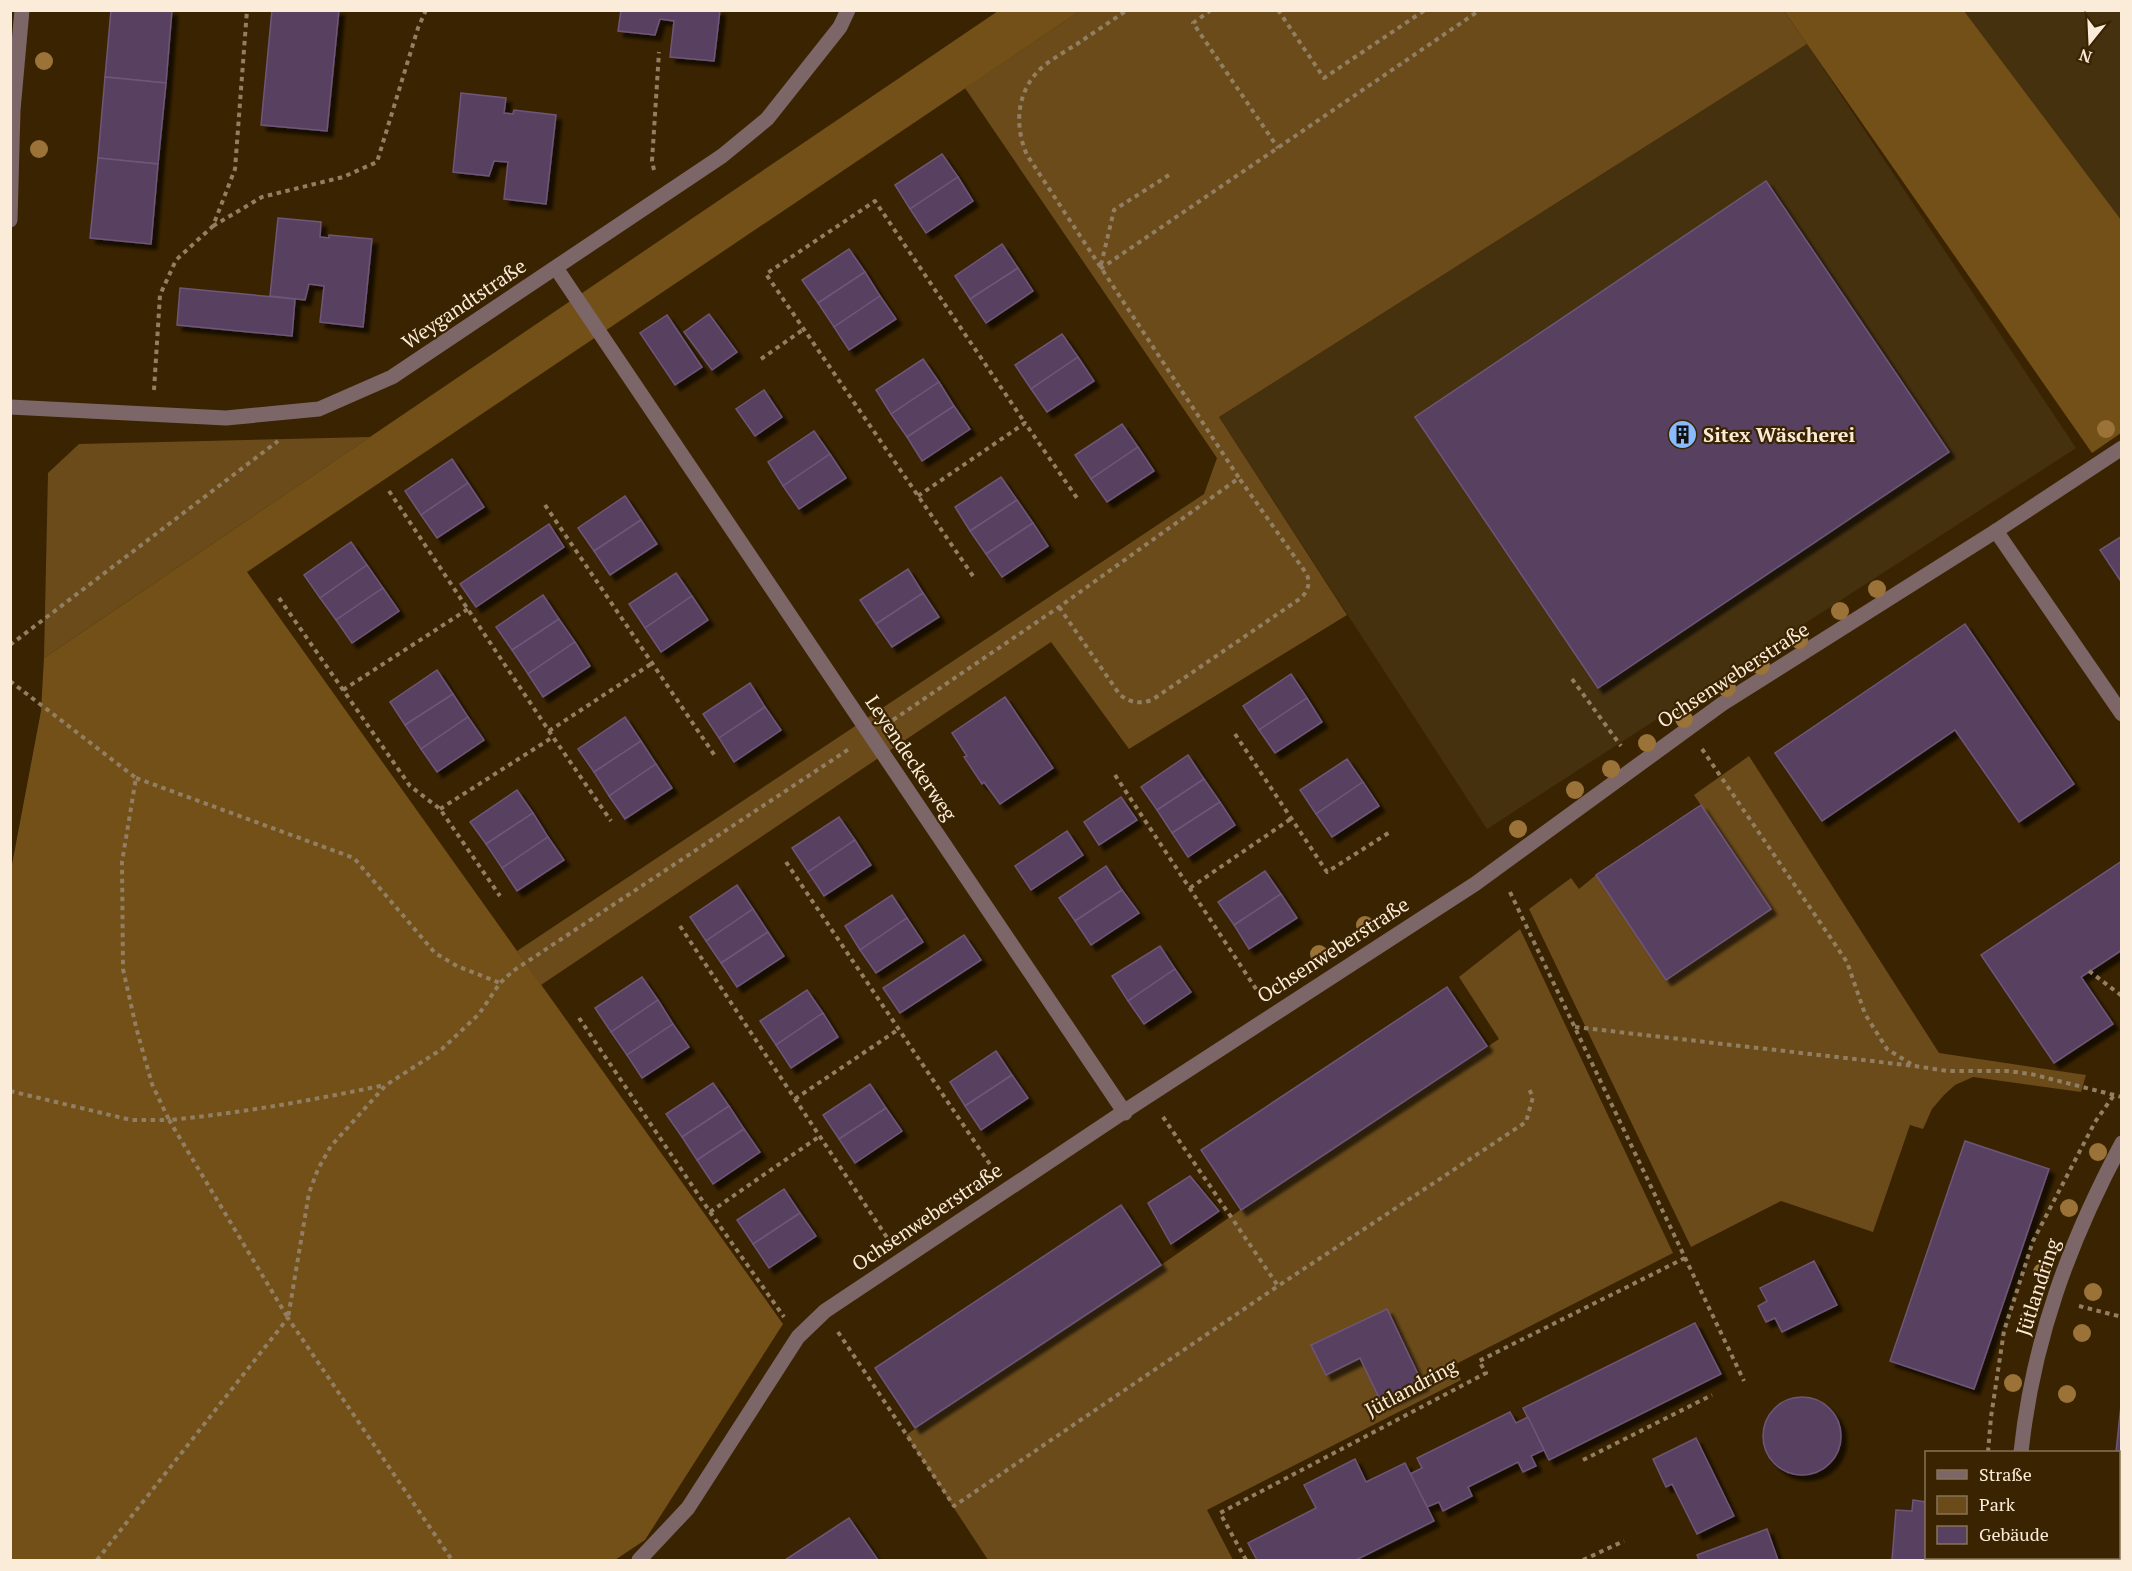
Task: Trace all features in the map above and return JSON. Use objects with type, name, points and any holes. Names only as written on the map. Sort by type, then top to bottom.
[{"type":"street","points":[[10,220],[14,110],[22,10]]},
{"type":"street","name":"Weygandtstraße","points":[[10,407],[226,418],[319,410],[392,377],[722,156],[767,119],[840,27],[848,10]]},
{"type":"street","name":"Leyendeckerweg","points":[[556,268],[1125,1113]]},
{"type":"street","name":"Ochsenweberstraße","points":[[639,1560],[688,1508],[798,1337],[825,1311],[1498,867],[1722,704],[1996,531],[2121,448]]},
{"type":"street","points":[[1996,531],[2121,714]]},
{"type":"street","name":"Jütlandring","points":[[2021,1451],[2026,1411],[2052,1299],[2073,1242],[2121,1143]]},
{"type":"path","points":[[213,226],[235,170],[247,10]]},
{"type":"path","points":[[152,415],[160,295],[176,260],[213,226],[262,197],[343,177],[377,162],[418,28],[426,10]]},
{"type":"path","points":[[1059,608],[1120,695],[1138,703],[1152,700],[1301,598],[1308,588],[1309,577],[1100,269],[1026,155],[1019,134],[1018,112],[1023,95],[1032,78],[1045,65],[1127,10]]},
{"type":"path","points":[[1211,10],[1193,23],[1278,148]]},
{"type":"path","points":[[1278,10],[1324,78],[1425,10]]},
{"type":"path","points":[[1470,10],[1473,15]]},
{"type":"path","points":[[1100,269],[1480,10]]},
{"type":"path","points":[[657,201],[652,161],[659,52]]},
{"type":"path","points":[[1100,269],[1114,210],[1168,175]]},
{"type":"path","points":[[973,576],[766,274],[876,201],[1077,498]]},
{"type":"path","points":[[761,359],[804,329]]},
{"type":"path","points":[[918,496],[1026,423]]},
{"type":"path","points":[[10,645],[282,438]]},
{"type":"path","points":[[97,1560],[288,1318],[309,1193],[318,1169],[331,1146],[386,1085],[442,1049],[479,1014],[500,983],[513,971],[1059,608],[1239,477]]},
{"type":"path","points":[[388,491],[611,821]]},
{"type":"path","points":[[545,506],[715,756]]},
{"type":"path","points":[[279,598],[410,786],[440,809],[500,896]]},
{"type":"path","points":[[343,690],[468,609]]},
{"type":"path","points":[[549,731],[651,664]]},
{"type":"path","points":[[1572,679],[1635,766]]},
{"type":"path","points":[[10,681],[136,778],[354,858],[435,953],[457,966],[500,983]]},
{"type":"path","points":[[1688,728],[1847,962],[1865,1014],[1887,1049],[1915,1066]]},
{"type":"path","points":[[1235,734],[1328,872],[1390,832]]},
{"type":"path","points":[[440,809],[553,737]]},
{"type":"path","points":[[1115,775],[1273,1015]]},
{"type":"path","points":[[136,778],[122,862],[123,969],[152,1084],[169,1120],[288,1318],[452,1560]]},
{"type":"path","points":[[1190,888],[1292,818]]},
{"type":"path","points":[[786,862],[1007,1190]]},
{"type":"path","points":[[1498,867],[1744,1381]]},
{"type":"path","points":[[680,926],[902,1259]]},
{"type":"path","points":[[2090,971],[2121,996]]},
{"type":"path","points":[[579,1017],[710,1212],[798,1337]]},
{"type":"path","points":[[1575,1027],[1947,1071],[2007,1071],[2031,1074],[2121,1097]]},
{"type":"path","points":[[795,1099],[898,1029]]},
{"type":"path","points":[[10,1091],[131,1120],[169,1120],[284,1105],[386,1085]]},
{"type":"path","points":[[825,1311],[954,1506],[1278,1286],[1526,1122],[1533,1097],[1528,1087]]},
{"type":"path","points":[[1149,1096],[1278,1286]]},
{"type":"path","points":[[710,1212],[820,1136]]},
{"type":"path","name":"Jütlandring","points":[[1245,1560],[1220,1513],[1486,1373],[1479,1361],[1685,1258]]},
{"type":"path","points":[[2052,1299],[2121,1317]]},
{"type":"path","points":[[1583,1460],[1712,1395]]},
{"type":"path","points":[[1582,1560],[1624,1541]]},
{"type":"shaded area","points":[[998,11],[1080,11],[247,572],[783,1324],[645,1540],[615,1560],[11,1560],[10,875],[41,711],[44,658]]},
{"type":"shaded area","points":[[1784,11],[1964,11],[2121,220],[2121,433],[2092,453]]},
{"type":"shaded area","points":[[1953,11],[2121,11],[2121,247]]},
{"type":"shaded area","points":[[1807,44],[2076,448],[1487,829],[1219,417]]},
{"type":"green space","points":[[1080,11],[1784,11],[1807,44],[1219,417],[1347,615],[1129,749],[1051,642],[541,985],[517,951],[1204,494],[1217,458],[965,88]]},
{"type":"green space","points":[[370,437],[44,658],[48,473],[79,444]]},
{"type":"green space","points":[[1749,756],[1939,1053],[2086,1075],[2081,1092],[1973,1077],[1955,1085],[1932,1109],[1923,1129],[1910,1125],[1873,1232],[1781,1201],[1691,1247],[1529,909],[1571,878],[1579,889],[1596,875],[1666,980],[1771,909],[1694,795]]},
{"type":"green space","points":[[1520,929],[1673,1253],[1456,1364],[1461,1380],[1207,1510],[1233,1560],[988,1560],[906,1435],[1499,1039],[1459,977]]},
{"type":"building","points":[[111,10],[172,10],[166,83],[105,77]]},
{"type":"building","points":[[272,10],[339,10],[327,131],[261,125]]},
{"type":"building","points":[[621,10],[720,10],[714,61],[670,57],[674,21],[660,19],[655,35],[618,31]]},
{"type":"building","points":[[105,77],[166,83],[158,164],[98,158]]},
{"type":"building","points":[[461,93],[506,98],[504,113],[513,114],[514,110],[556,115],[546,204],[504,199],[508,162],[494,161],[489,176],[453,172]]},
{"type":"building","points":[[942,154],[958,177],[910,209],[895,185]]},
{"type":"building","points":[[98,158],[158,164],[151,244],[90,238]]},
{"type":"building","points":[[958,177],[973,201],[926,233],[910,209]]},
{"type":"building","name":"Sitex Wäscherei","points":[[1766,181],[1949,452],[1598,688],[1415,417]]},
{"type":"building","points":[[278,218],[321,222],[320,237],[329,238],[329,235],[372,239],[363,327],[320,322],[324,286],[309,284],[305,300],[270,296]]},
{"type":"building","points":[[1002,244],[1018,268],[970,299],[955,276]]},
{"type":"building","points":[[849,249],[865,272],[818,303],[802,280]]},
{"type":"building","points":[[1018,268],[1033,291],[986,323],[970,299]]},
{"type":"building","points":[[865,272],[880,296],[834,327],[818,303]]},
{"type":"building","points":[[180,288],[295,299],[292,336],[177,325]]},
{"type":"building","points":[[880,296],[896,319],[849,350],[834,327]]},
{"type":"building","points":[[709,314],[737,352],[712,370],[684,332]]},
{"type":"building","points":[[667,315],[702,367],[675,385],[640,333]]},
{"type":"building","points":[[1062,334],[1078,357],[1031,389],[1015,365]]},
{"type":"building","points":[[1078,357],[1094,381],[1047,412],[1031,389]]},
{"type":"building","points":[[923,359],[939,382],[891,414],[876,390]]},
{"type":"building","points":[[939,382],[954,406],[907,437],[891,414]]},
{"type":"building","points":[[764,390],[782,417],[755,436],[736,409]]},
{"type":"building","points":[[954,406],[970,429],[922,461],[907,437]]},
{"type":"building","points":[[1122,424],[1138,447],[1091,479],[1075,455]]},
{"type":"building","points":[[814,431],[830,454],[783,486],[768,462]]},
{"type":"building","points":[[1138,447],[1154,471],[1107,502],[1091,479]]},
{"type":"building","points":[[830,454],[846,478],[799,509],[783,486]]},
{"type":"building","points":[[452,459],[468,483],[421,515],[405,491]]},
{"type":"building","points":[[1001,477],[1017,500],[970,531],[955,507]]},
{"type":"building","points":[[468,483],[484,507],[437,538],[421,515]]},
{"type":"building","points":[[625,496],[641,520],[594,551],[578,528]]},
{"type":"building","points":[[1017,500],[1033,523],[986,554],[970,531]]},
{"type":"building","points":[[641,520],[657,544],[610,575],[594,551]]},
{"type":"building","points":[[1033,523],[1048,546],[1002,577],[986,554]]},
{"type":"building","points":[[549,524],[564,547],[476,607],[460,584]]},
{"type":"building","points":[[2122,536],[2122,583],[2100,550]]},
{"type":"building","points":[[351,542],[367,565],[320,598],[304,575]]},
{"type":"building","points":[[367,565],[383,588],[336,620],[320,598]]},
{"type":"building","points":[[908,569],[923,593],[876,624],[860,600]]},
{"type":"building","points":[[676,573],[692,596],[645,628],[629,604]]},
{"type":"building","points":[[383,588],[399,611],[352,643],[336,620]]},
{"type":"building","points":[[923,593],[939,617],[892,647],[876,624]]},
{"type":"building","points":[[543,595],[559,619],[512,650],[496,627]]},
{"type":"building","points":[[692,596],[708,620],[661,652],[645,628]]},
{"type":"building","points":[[559,619],[575,642],[528,674],[512,650]]},
{"type":"building","points":[[1965,624],[2074,784],[2019,822],[1955,730],[1822,821],[1775,753]]},
{"type":"building","points":[[575,642],[590,666],[543,697],[528,674]]},
{"type":"building","points":[[437,670],[453,694],[405,725],[390,702]]},
{"type":"building","points":[[1291,674],[1307,698],[1259,730],[1243,706]]},
{"type":"building","points":[[750,683],[765,707],[719,738],[703,714]]},
{"type":"building","points":[[453,694],[468,717],[421,749],[405,725]]},
{"type":"building","points":[[1005,697],[1053,768],[1000,804],[984,782],[982,784],[964,757],[967,756],[952,733]]},
{"type":"building","points":[[1307,698],[1322,722],[1275,753],[1259,730]]},
{"type":"building","points":[[765,707],[781,730],[734,762],[719,738]]},
{"type":"building","points":[[468,717],[484,740],[437,772],[421,749]]},
{"type":"building","points":[[625,717],[641,741],[594,772],[578,749]]},
{"type":"building","points":[[641,741],[656,764],[609,796],[594,772]]},
{"type":"building","points":[[1188,755],[1204,779],[1157,810],[1141,787]]},
{"type":"building","points":[[1347,759],[1363,782],[1316,814],[1300,790]]},
{"type":"building","points":[[656,764],[672,788],[625,819],[609,796]]},
{"type":"building","points":[[1204,779],[1220,802],[1172,833],[1157,810]]},
{"type":"building","points":[[1363,782],[1379,806],[1332,837],[1316,814]]},
{"type":"building","points":[[517,790],[533,813],[486,844],[470,822]]},
{"type":"building","points":[[1121,797],[1137,820],[1099,845],[1084,822]]},
{"type":"building","points":[[1220,802],[1235,825],[1188,857],[1172,833]]},
{"type":"building","points":[[1701,805],[1771,909],[1666,980],[1596,875]]},
{"type":"building","points":[[533,813],[548,837],[502,868],[486,844]]},
{"type":"building","points":[[839,817],[855,840],[808,872],[792,848]]},
{"type":"building","points":[[1067,831],[1083,855],[1031,890],[1015,866]]},
{"type":"building","points":[[548,837],[564,860],[517,891],[502,868]]},
{"type":"building","points":[[855,840],[871,865],[824,896],[808,872]]},
{"type":"building","points":[[2122,861],[2122,950],[2081,977],[2113,1024],[2054,1063],[1981,955]]},
{"type":"building","points":[[1106,866],[1122,890],[1075,921],[1059,898]]},
{"type":"building","points":[[1265,871],[1281,894],[1234,925],[1218,902]]},
{"type":"building","points":[[737,885],[753,909],[706,941],[690,917]]},
{"type":"building","points":[[1122,890],[1139,913],[1091,945],[1075,921]]},
{"type":"building","points":[[1281,894],[1297,918],[1249,949],[1234,925]]},
{"type":"building","points":[[892,895],[907,918],[860,950],[845,926]]},
{"type":"building","points":[[753,909],[768,932],[721,963],[706,941]]},
{"type":"building","points":[[907,918],[923,942],[876,973],[860,950]]},
{"type":"building","points":[[768,932],[784,956],[737,987],[721,963]]},
{"type":"building","points":[[964,935],[981,960],[900,1013],[883,988]]},
{"type":"building","points":[[1160,946],[1175,969],[1128,1001],[1112,976]]},
{"type":"building","points":[[1175,969],[1191,992],[1144,1024],[1128,1001]]},
{"type":"building","points":[[642,977],[658,1000],[611,1032],[595,1008]]},
{"type":"building","points":[[1447,987],[1487,1046],[1241,1210],[1201,1150]]},
{"type":"building","points":[[807,990],[823,1013],[776,1045],[760,1021]]},
{"type":"building","points":[[658,1000],[673,1024],[627,1055],[611,1032]]},
{"type":"building","points":[[823,1013],[838,1037],[791,1068],[776,1045]]},
{"type":"building","points":[[673,1024],[689,1047],[642,1078],[627,1055]]},
{"type":"building","points":[[996,1051],[1012,1075],[965,1106],[950,1082]]},
{"type":"building","points":[[1012,1075],[1028,1098],[981,1130],[965,1106]]},
{"type":"building","points":[[713,1083],[729,1106],[682,1137],[666,1114]]},
{"type":"building","points":[[870,1084],[886,1108],[839,1139],[823,1115]]},
{"type":"building","points":[[729,1106],[744,1129],[697,1160],[682,1137]]},
{"type":"building","points":[[886,1108],[902,1131],[855,1163],[839,1139]]},
{"type":"building","points":[[744,1129],[760,1152],[713,1184],[697,1160]]},
{"type":"building","points":[[1965,1141],[2049,1169],[1974,1389],[1890,1361]]},
{"type":"building","points":[[1190,1176],[1219,1211],[1171,1244],[1148,1203]]},
{"type":"building","points":[[784,1189],[800,1213],[753,1244],[737,1220]]},
{"type":"building","points":[[1121,1205],[1161,1265],[915,1428],[875,1368]]},
{"type":"building","points":[[800,1213],[816,1236],[769,1268],[753,1244]]},
{"type":"building","points":[[1814,1261],[1837,1305],[1782,1332],[1775,1318],[1766,1322],[1758,1306],[1767,1301],[1760,1288]]},
{"type":"building","points":[[1387,1309],[1423,1385],[1382,1404],[1360,1358],[1326,1375],[1311,1345]]},
{"type":"building","points":[[1695,1323],[1721,1374],[1549,1460],[1523,1408]]},
{"type":"building","points":[[2122,1396],[2122,1529],[2120,1529],[2120,1451],[2116,1451]]},
{"type":"building","points":[[1802,1397],[1817,1400],[1829,1409],[1838,1421],[1841,1436],[1838,1451],[1829,1463],[1817,1472],[1802,1475],[1787,1472],[1775,1463],[1766,1451],[1763,1436],[1766,1421],[1775,1409],[1787,1400]]},
{"type":"building","points":[[1510,1412],[1516,1423],[1528,1417],[1544,1450],[1531,1456],[1536,1466],[1523,1472],[1518,1462],[1468,1487],[1472,1496],[1443,1511],[1439,1502],[1427,1507],[1410,1474],[1422,1468],[1417,1458]]},
{"type":"building","points":[[1696,1438],[1734,1516],[1697,1534],[1672,1484],[1666,1487],[1653,1459]]},
{"type":"building","points":[[1355,1459],[1366,1482],[1405,1463],[1434,1521],[1356,1560],[1257,1560],[1248,1543],[1316,1508],[1304,1485]]},
{"type":"building","points":[[1913,1500],[1925,1502],[1925,1559],[1952,1560],[1892,1560],[1896,1510],[1912,1511]]},
{"type":"building","points":[[849,1518],[878,1560],[785,1560]]},
{"type":"building","points":[[1767,1529],[1778,1560],[1699,1560],[1697,1555]]},
{"type":"place","name":"Sitex Wäscherei","points":[[1682,435]]}]
